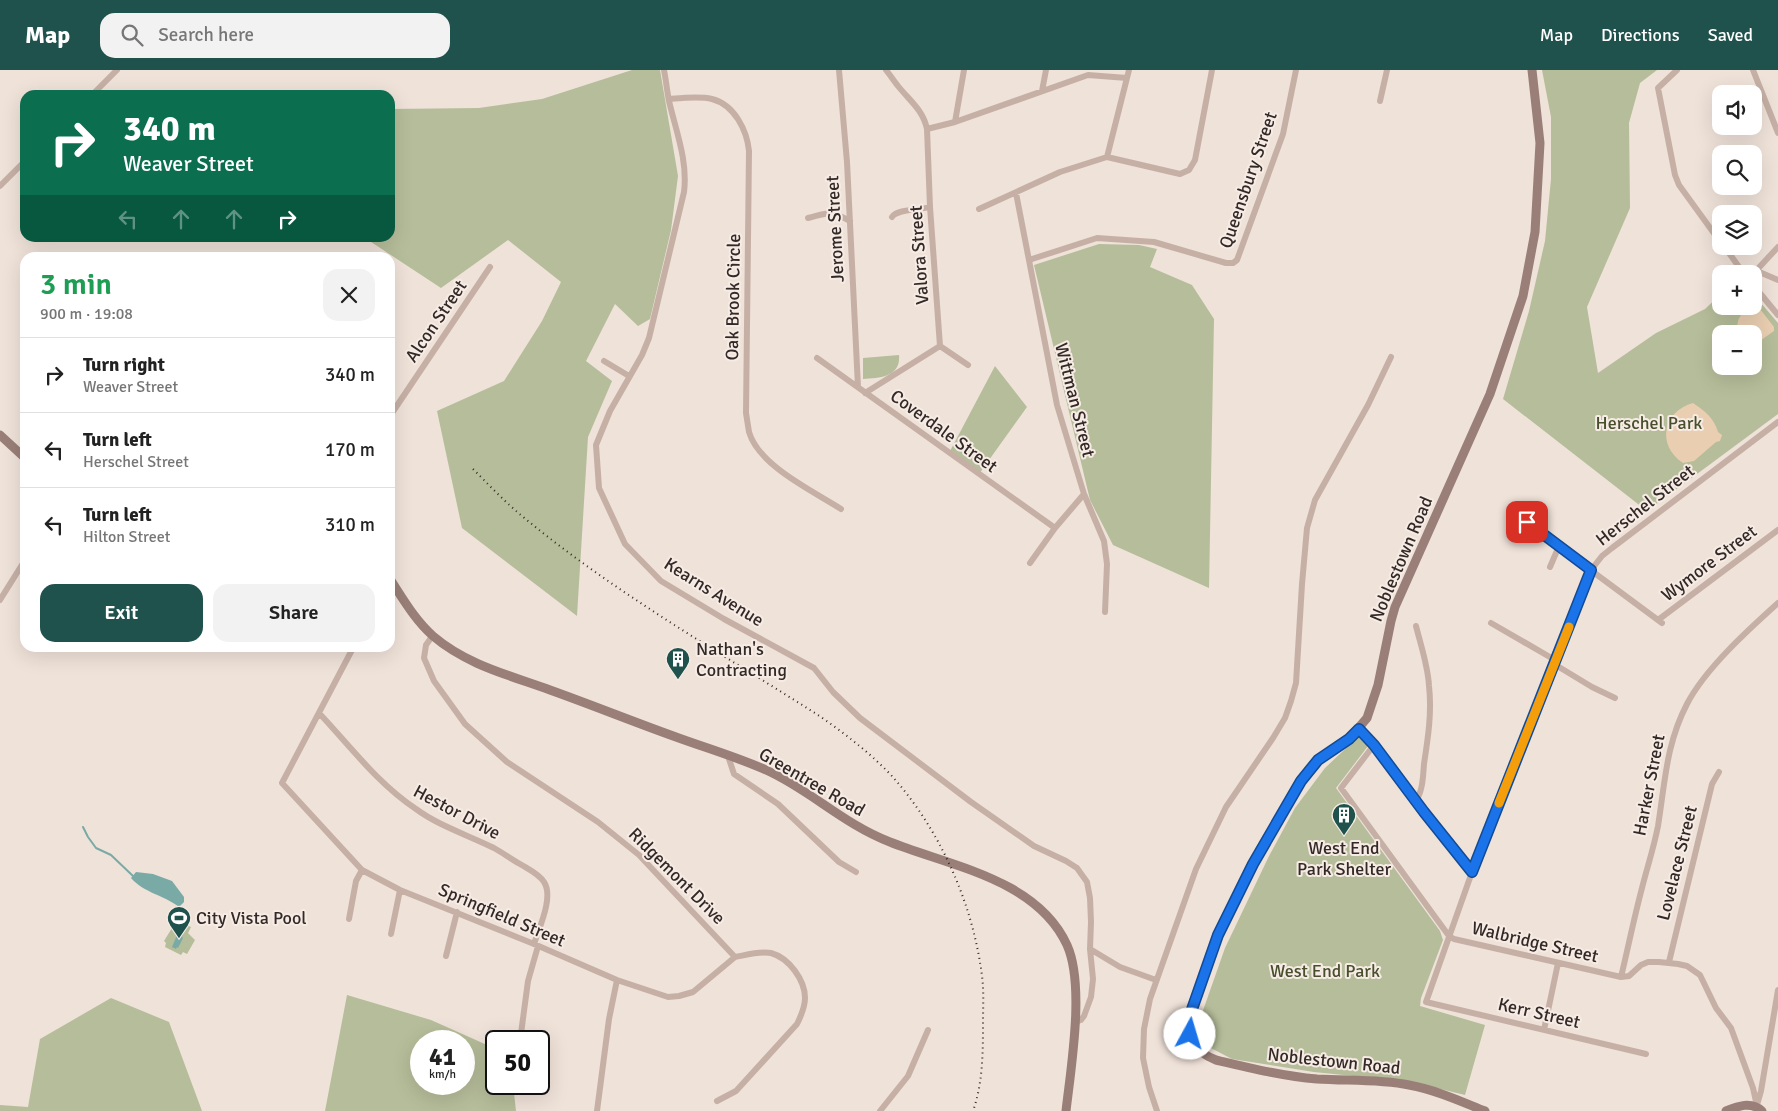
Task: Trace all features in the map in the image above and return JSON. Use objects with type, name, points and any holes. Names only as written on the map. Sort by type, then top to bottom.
[{"type":"main road","name":"Noblestown Road","points":[[1485,1111],[1451,1097],[1410,1085],[1287,1076],[1205,1056],[1198,1051],[1192,1040],[1190,1034],[1190,1015],[1218,935],[1245,879],[1301,781],[1318,760],[1349,739],[1367,718],[1378,684],[1390,621],[1395,607],[1490,394],[1523,296],[1532,258],[1540,143],[1532,70]]},
{"type":"main road","points":[[0,435],[20,453]]},
{"type":"main road","name":"Greentree Road","points":[[395,587],[411,612],[433,635],[447,646],[482,667],[607,710],[767,770],[866,832],[1010,887],[1036,905],[1053,922],[1068,946],[1073,966],[1076,992],[1075,1022],[1066,1111]]},
{"type":"main road","points":[[1726,1111],[1749,1104],[1759,1109]]},
{"type":"street","points":[[97,90],[117,70]]},
{"type":"street","name":"Kearns Avenue","points":[[664,70],[682,150],[686,177],[684,192],[642,356],[610,411],[596,445],[598,488],[625,544],[661,581],[724,620],[814,668],[833,692],[860,718],[971,802],[1034,846],[1077,868],[1087,882],[1090,898],[1090,949],[1093,979],[1091,997],[1084,1016],[1081,1020],[1075,1022]]},
{"type":"street","name":"Jerome Street","points":[[839,70],[850,221],[858,387]]},
{"type":"street","points":[[886,70],[920,109],[927,129],[955,122],[1088,75],[1127,78]]},
{"type":"street","points":[[955,122],[964,70]]},
{"type":"street","points":[[1042,91],[1046,70]]},
{"type":"street","points":[[1107,157],[1128,70]]},
{"type":"street","points":[[979,208],[1060,172],[1107,157],[1180,174],[1189,170],[1194,160],[1212,70]]},
{"type":"street","name":"Queensbury Street","points":[[1029,260],[1097,238],[1154,242],[1233,263],[1237,260],[1283,134],[1296,70]]},
{"type":"street","points":[[1380,101],[1387,70]]},
{"type":"street","points":[[1677,70],[1658,88],[1668,144],[1679,185],[1712,231]]},
{"type":"street","points":[[1753,70],[1778,133]]},
{"type":"street","name":"Oak Brook Circle","points":[[669,99],[704,98],[716,101],[732,112],[742,125],[748,138],[750,152],[746,413],[750,434],[762,455],[778,469],[841,509]]},
{"type":"street","name":"Valora Street","points":[[927,129],[930,207],[940,346]]},
{"type":"street","points":[[0,186],[20,166]]},
{"type":"street","name":"Wittman Street","points":[[1016,193],[1057,405],[1084,494],[1104,541],[1107,564],[1105,612]]},
{"type":"street","points":[[892,217],[902,211],[930,207]]},
{"type":"street","points":[[808,218],[835,213],[850,221]]},
{"type":"street","points":[[1761,265],[1778,247]]},
{"type":"street","name":"Alcon Street","points":[[395,409],[490,267]]},
{"type":"street","points":[[1762,274],[1778,280]]},
{"type":"street","points":[[1762,296],[1778,315]]},
{"type":"street","points":[[865,393],[940,346],[968,365]]},
{"type":"street","points":[[1157,1111],[1148,1087],[1143,1058],[1146,1014],[1156,980],[1196,869],[1226,807],[1285,718],[1296,683],[1304,555],[1307,528],[1315,500],[1368,405],[1391,357]]},
{"type":"street","name":"Coverdale Street","points":[[817,358],[1055,528]]},
{"type":"street","points":[[604,362],[629,376]]},
{"type":"street","name":"Herschel Street","points":[[1426,1002],[1472,872],[1591,570],[1602,556],[1612,548],[1778,422]]},
{"type":"street","points":[[1030,563],[1055,528],[1084,494]]},
{"type":"street","points":[[1510,511],[1591,570]]},
{"type":"street","name":"Wymore Street","points":[[1591,570],[1660,622],[1778,530]]},
{"type":"street","points":[[1550,567],[1559,546]]},
{"type":"street","points":[[0,600],[20,568]]},
{"type":"street","name":"Harker Street","points":[[1621,977],[1658,827],[1665,767],[1676,728],[1687,703],[1716,665],[1753,625],[1778,603]]},
{"type":"street","points":[[1491,623],[1592,687],[1615,698]]},
{"type":"street","points":[[1416,626],[1428,674],[1430,697],[1428,737],[1422,786],[1416,801]]},
{"type":"street","name":"Ridgemont Drive","points":[[433,635],[426,645],[424,658],[434,681],[465,724],[507,762],[598,822],[639,855],[735,957]]},
{"type":"street","points":[[319,713],[351,652]]},
{"type":"street","name":"Springfield Street","points":[[319,713],[282,783],[362,870],[400,890],[457,912],[616,980],[668,997],[693,992],[735,957]]},
{"type":"street","name":"Hestor Drive","points":[[319,713],[388,788],[404,802],[418,811],[495,849],[532,871],[544,882],[548,891],[548,902],[528,981],[521,1030]]},
{"type":"street","points":[[1359,729],[1374,745],[1472,872]]},
{"type":"street","name":"Walbridge Street","points":[[1374,745],[1342,788],[1449,936],[1454,939],[1621,977]]},
{"type":"street","points":[[728,756],[734,774],[778,804],[839,862],[856,872]]},
{"type":"street","name":"Lovelace Street","points":[[1669,962],[1712,784],[1719,772]]},
{"type":"street","points":[[349,919],[356,881],[362,870]]},
{"type":"street","points":[[391,934],[400,890]]},
{"type":"street","points":[[446,956],[457,912]]},
{"type":"street","points":[[1090,949],[1120,967],[1156,980]]},
{"type":"street","points":[[717,1101],[736,1090],[797,1024],[803,1011],[806,997],[797,972],[786,962],[771,953],[735,957]]},
{"type":"street","points":[[1621,977],[1628,976],[1641,965],[1648,962],[1669,962],[1688,966],[1700,975],[1716,1008],[1731,1028],[1759,1109]]},
{"type":"street","points":[[1544,1030],[1558,963]]},
{"type":"street","points":[[597,1111],[616,980]]},
{"type":"street","points":[[1759,1109],[1778,990]]},
{"type":"street","name":"Kerr Street","points":[[1426,1002],[1646,1054]]},
{"type":"street","points":[[880,1111],[908,1076],[928,1030]]},
{"type":"green space","points":[[632,70],[660,70],[678,176],[671,230],[650,319],[638,326],[615,304],[586,361],[612,381],[588,437],[577,616],[462,528],[437,411],[504,381],[542,321],[561,282],[508,240],[441,288],[395,258],[395,252],[386,252],[371,242],[395,242],[395,109],[479,108],[542,99]]},
{"type":"green space","name":"Herschel Park","points":[[1542,70],[1657,70],[1640,83],[1629,123],[1630,208],[1587,307],[1598,373],[1656,333],[1705,309],[1712,302],[1712,315],[1762,315],[1762,304],[1778,323],[1778,414],[1647,511],[1503,399],[1529,311],[1545,241],[1551,179],[1551,117]]},
{"type":"green space","points":[[1099,244],[1139,245],[1157,249],[1150,267],[1192,285],[1214,319],[1209,588],[1113,545],[1090,500],[1034,265]]},
{"type":"green space","points":[[899,355],[897,368],[893,372],[882,377],[863,379],[863,358]]},
{"type":"green space","points":[[995,366],[1027,407],[979,474],[949,453]]},
{"type":"green space","name":"West End Park","points":[[1359,736],[1368,746],[1336,788],[1440,931],[1443,940],[1421,998],[1420,1006],[1485,1025],[1465,1095],[1412,1082],[1314,1072],[1232,1059],[1205,1045],[1200,1019],[1225,948],[1269,856],[1295,808],[1325,768]]},
{"type":"green space","name":"City Vista Pool","points":[[184,924],[191,927],[188,933],[195,940],[187,954],[183,952],[181,955],[165,947],[166,943],[164,941],[172,928],[174,930],[176,927],[180,930]]},
{"type":"green space","points":[[347,995],[431,1020],[453,1030],[410,1030],[410,1095],[475,1095],[475,1040],[485,1044],[485,1095],[514,1095],[516,1111],[325,1111]]},
{"type":"green space","points":[[111,998],[169,1022],[202,1111],[0,1111],[0,1105],[28,1107],[40,1039]]},
{"type":"sand","points":[[1762,311],[1774,327],[1774,331],[1762,339],[1762,325],[1738,325],[1741,315],[1762,315]]},
{"type":"sand","points":[[1693,403],[1708,415],[1718,432],[1722,435],[1720,441],[1716,442],[1694,461],[1683,463],[1674,456],[1669,447],[1666,438],[1667,429],[1675,413]]},
{"type":"water","points":[[136,872],[153,874],[172,881],[184,897],[184,902],[179,907],[148,891],[131,878]]},
{"type":"water","points":[[183,934],[183,938],[176,949],[172,947],[177,935]]},
{"type":"waterway","points":[[83,827],[96,848],[111,855],[133,876]]},
{"type":"railway","points":[[473,469],[522,516],[592,570],[837,729],[883,767],[909,796],[925,819],[952,869],[971,922],[978,949],[983,987],[983,1044],[981,1078],[973,1111]]},
{"type":"slow traffic","points":[[1499,803],[1569,627]]},
{"type":"place","name":"Nathan's Contracting","points":[[678,680]]},
{"type":"place","name":"West End Park Shelter","points":[[1344,836]]},
{"type":"place","name":"City Vista Pool","points":[[179,939]]},
{"type":"route","points":[[1190,1034],[1190,1015],[1218,935],[1253,864],[1301,781],[1318,760],[1349,739],[1359,729],[1370,739],[1424,812],[1472,872],[1591,570],[1527,522]]}]
